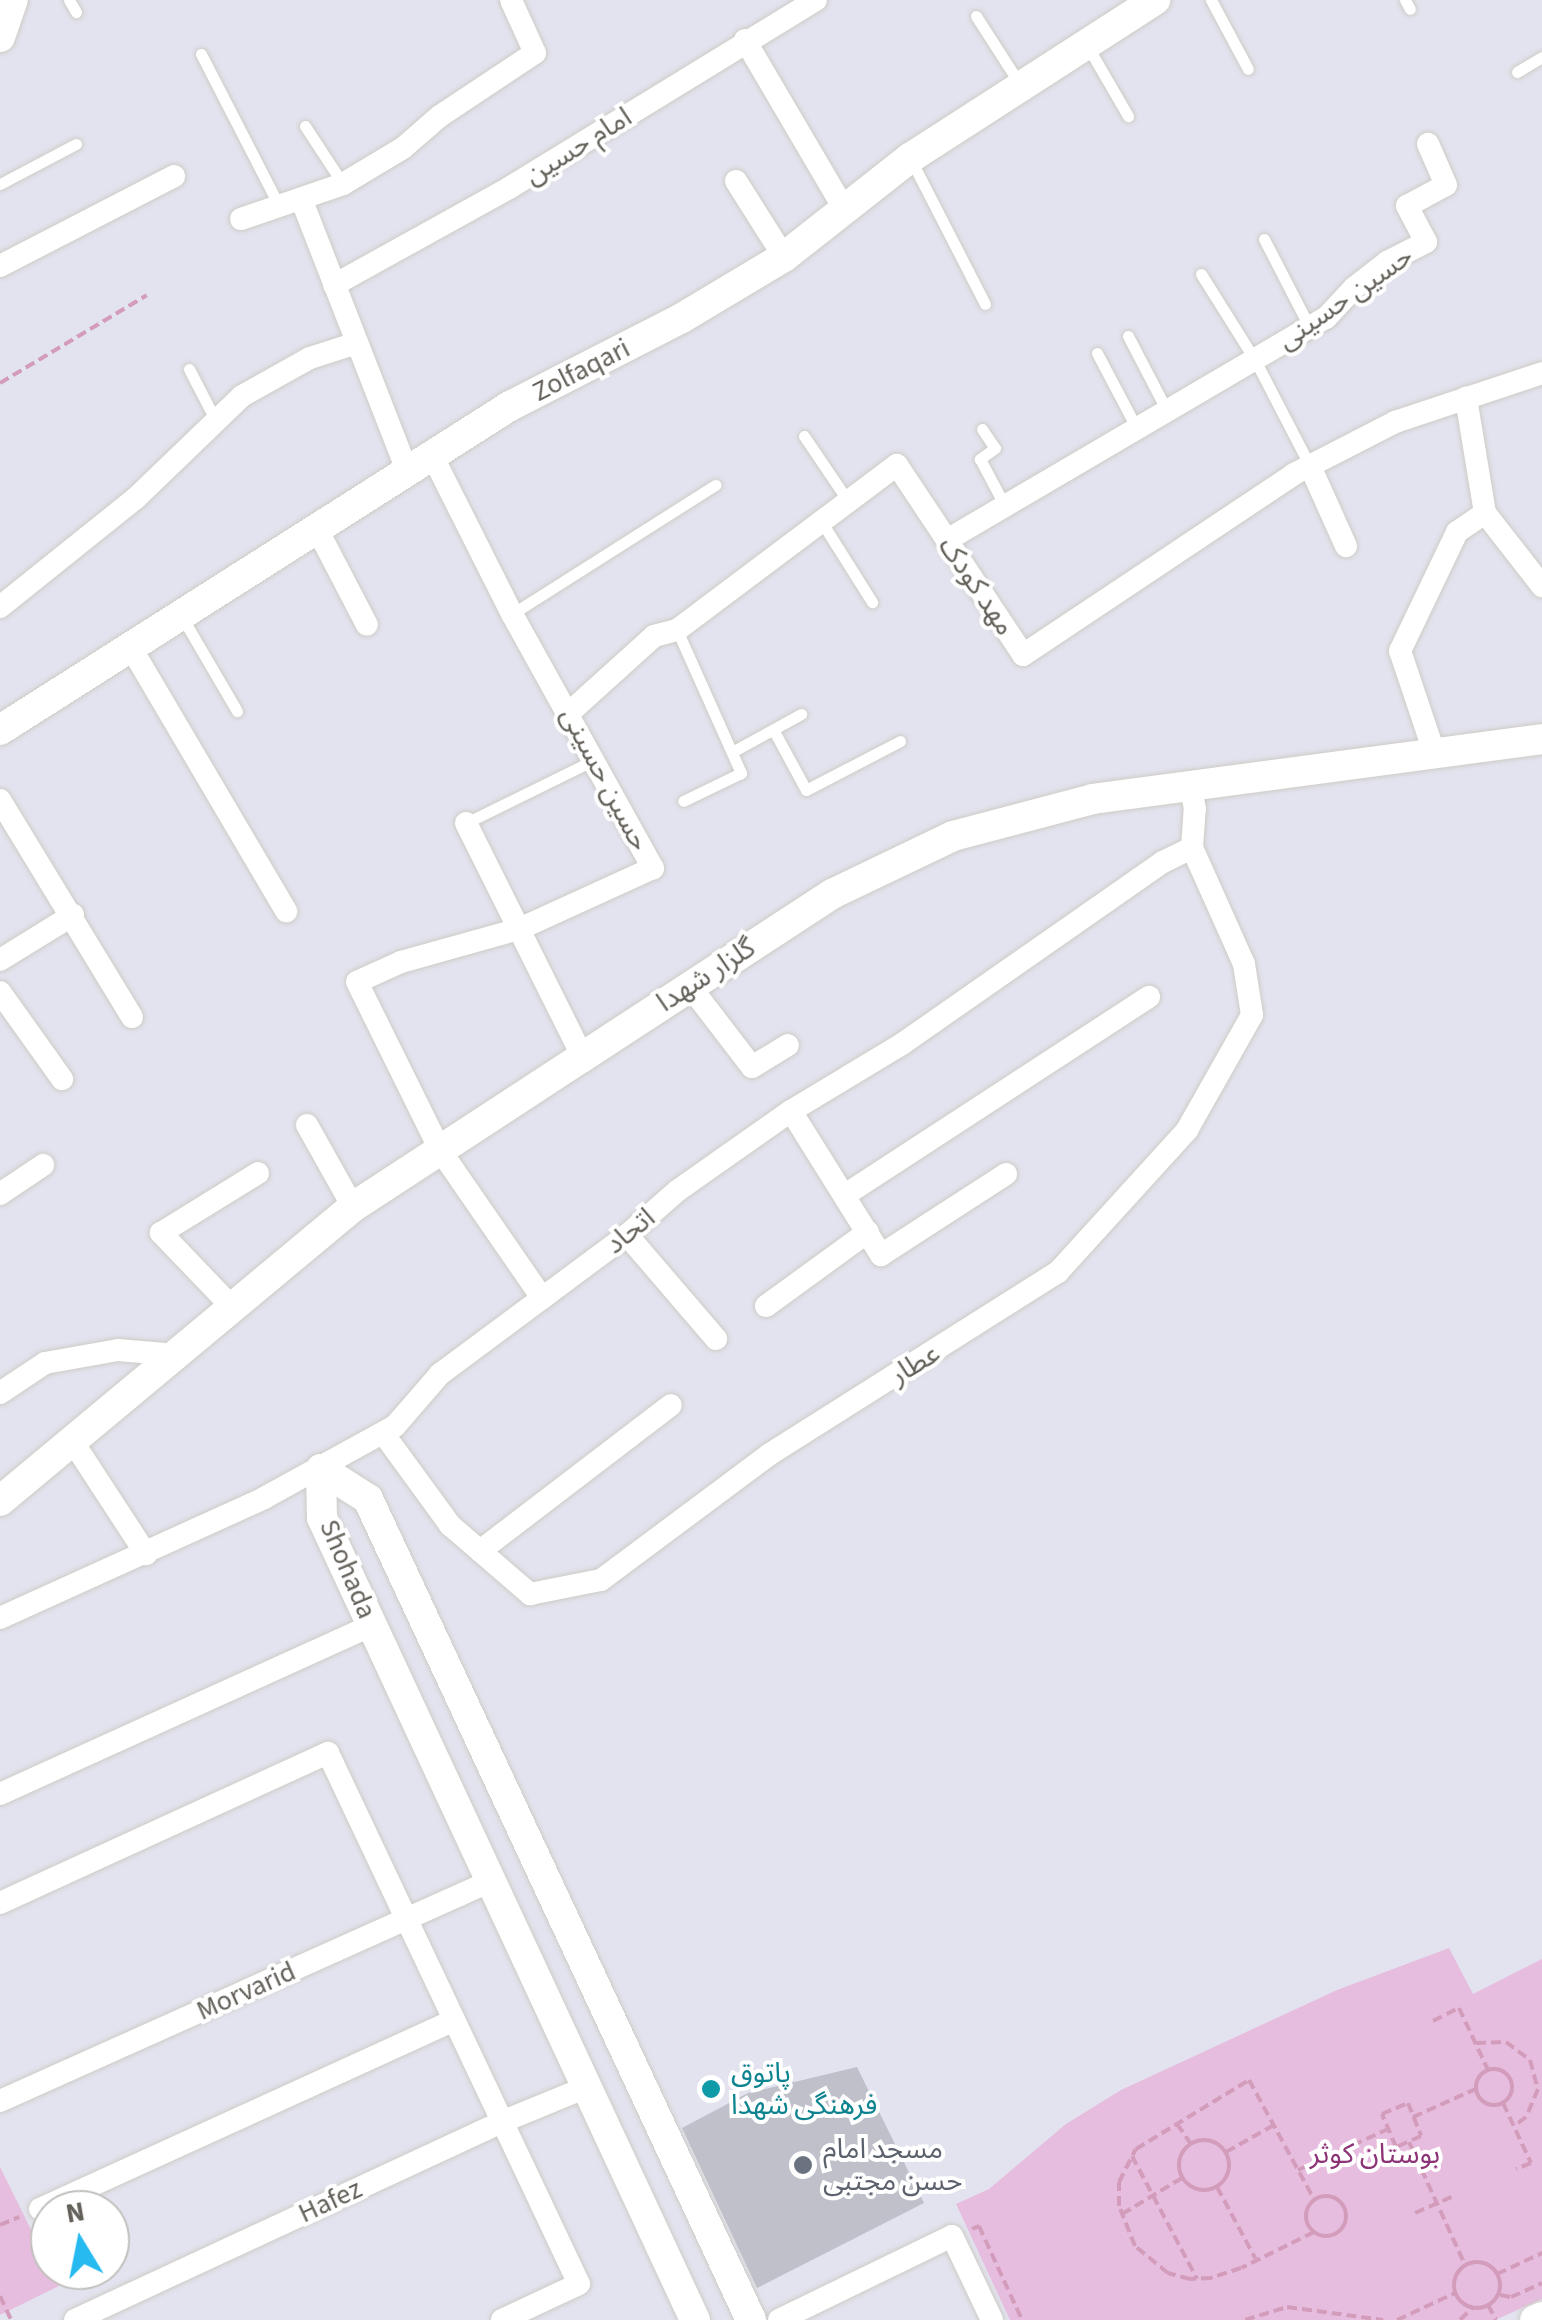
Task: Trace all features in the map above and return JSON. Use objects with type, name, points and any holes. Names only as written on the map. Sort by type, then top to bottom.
[{"type":"street","points":[[0,37],[13,0]]},
{"type":"street","points":[[242,219],[343,184],[403,148],[440,116],[535,54],[511,0]]},
{"type":"street","name":"امام حسین","points":[[334,285],[550,164],[745,40],[772,10],[816,0]]},
{"type":"street","name":"Zolfaqari","points":[[0,730],[510,406],[682,318],[784,257],[910,158],[1154,0]]},
{"type":"street","points":[[745,40],[844,208]]},
{"type":"street","name":"حسین حسینی","points":[[946,540],[1310,328],[1387,262],[1426,242],[1408,206],[1446,185],[1428,144]]},
{"type":"street","points":[[0,266],[174,176]]},
{"type":"street","points":[[736,181],[784,257]]},
{"type":"street","name":"حسین حسینی","points":[[291,204],[419,463],[570,712],[653,868],[518,930],[400,962],[356,982],[440,1150]]},
{"type":"street","points":[[0,607],[135,499],[242,396],[310,358],[357,343]]},
{"type":"street","name":"مهد کودک","points":[[570,712],[654,636],[677,630],[896,465],[1022,655],[1310,466],[1395,422],[1542,373]]},
{"type":"street","points":[[1466,398],[1485,512],[1542,586]]},
{"type":"street","points":[[1310,466],[1346,546]]},
{"type":"street","points":[[1434,752],[1400,651],[1457,532],[1485,512]]},
{"type":"street","points":[[316,527],[366,624]]},
{"type":"street","points":[[130,646],[286,912]]},
{"type":"street","name":"گلزار شهدا","points":[[0,1501],[354,1207],[832,894],[953,836],[1093,799],[1542,739]]},
{"type":"street","points":[[1190,784],[1195,809],[1192,848]]},
{"type":"street","points":[[0,800],[132,1017]]},
{"type":"street","points":[[466,823],[582,1056]]},
{"type":"street","name":"اتحاد","points":[[0,1618],[146,1554],[321,1469],[395,1426],[440,1374],[627,1235],[677,1191],[791,1112],[902,1044],[1163,862],[1192,848]]},
{"type":"street","name":"عطار","points":[[383,1433],[450,1525],[530,1594],[601,1580],[770,1454],[1058,1272],[1188,1130],[1252,1015],[1244,964],[1192,848]]},
{"type":"street","points":[[0,960],[73,915]]},
{"type":"street","points":[[689,986],[752,1066],[788,1045]]},
{"type":"street","points":[[0,992],[62,1079]]},
{"type":"street","points":[[845,1195],[1149,997]]},
{"type":"street","points":[[791,1112],[882,1255],[1006,1174]]},
{"type":"street","points":[[307,1125],[354,1207]]},
{"type":"street","points":[[440,1150],[542,1298]]},
{"type":"street","points":[[0,1194],[43,1165]]},
{"type":"street","points":[[232,1307],[162,1233],[258,1173]]},
{"type":"street","points":[[766,1306],[868,1232]]},
{"type":"street","points":[[627,1235],[716,1339]]},
{"type":"street","points":[[0,1393],[45,1363],[118,1350],[177,1356]]},
{"type":"street","points":[[480,1551],[671,1405]]},
{"type":"street","points":[[72,1442],[146,1554]]},
{"type":"street","name":"Shohada","points":[[321,1469],[322,1518],[696,2320]]},
{"type":"street","name":"Shohada","points":[[321,1469],[368,1499],[751,2320]]},
{"type":"street","points":[[0,1794],[372,1625]]},
{"type":"street","points":[[0,1903],[328,1753],[579,2284],[502,2320]]},
{"type":"street","name":"Morvarid","points":[[0,2101],[491,1881]]},
{"type":"street","points":[[82,2190],[454,2020]]},
{"type":"street","name":"Hafez","points":[[75,2320],[504,2121],[588,2087]]},
{"type":"street","points":[[779,2320],[952,2236],[992,2320]]},
{"type":"lane","points":[[1210,0],[1248,69]]},
{"type":"lane","points":[[976,16],[1022,87]]},
{"type":"lane","points":[[1086,44],[1128,116]]},
{"type":"lane","points":[[201,54],[291,204]]},
{"type":"lane","points":[[1517,72],[1542,57]]},
{"type":"lane","points":[[305,126],[343,184]]},
{"type":"lane","points":[[0,184],[76,144]]},
{"type":"lane","points":[[910,158],[985,304]]},
{"type":"lane","points":[[1264,239],[1310,328]]},
{"type":"lane","points":[[1201,274],[1255,360],[1310,466]]},
{"type":"lane","points":[[1128,336],[1167,411]]},
{"type":"lane","points":[[1098,353],[1137,429]]},
{"type":"lane","points":[[189,370],[216,421]]},
{"type":"lane","points":[[982,429],[995,448],[980,459],[1005,506]]},
{"type":"lane","points":[[804,436],[848,501]]},
{"type":"lane","points":[[512,614],[715,485]]},
{"type":"lane","points":[[820,522],[872,602]]},
{"type":"lane","points":[[180,614],[237,711]]},
{"type":"lane","points":[[677,630],[740,773],[683,801]]},
{"type":"lane","points":[[732,752],[801,714]]},
{"type":"lane","points":[[774,732],[806,790],[900,741]]},
{"type":"lane","points":[[466,823],[594,760]]},
{"type":"path","points":[[0,384],[147,296]]},
{"type":"path","points":[[1433,2021],[1459,2008],[1488,2070]]},
{"type":"path","points":[[1476,2043],[1506,2042],[1530,2060],[1538,2089],[1526,2116],[1514,2126]]},
{"type":"path","points":[[1488,2070],[1505,2072],[1512,2082],[1511,2094],[1503,2103],[1486,2104],[1476,2089],[1479,2078],[1488,2070]]},
{"type":"path","points":[[1249,2080],[1314,2199],[1327,2196],[1340,2200],[1346,2220],[1333,2235],[1314,2232],[1211,2278],[1197,2278],[1168,2273],[1135,2246],[1121,2214],[1119,2182],[1136,2148],[1249,2080]]},
{"type":"path","points":[[1414,2117],[1476,2089]]},
{"type":"path","points":[[1503,2103],[1530,2163],[1516,2169]]},
{"type":"path","points":[[1408,2104],[1414,2117],[1421,2136],[1396,2147],[1382,2114],[1408,2104]]},
{"type":"path","points":[[1178,2124],[1190,2144]]},
{"type":"path","points":[[1226,2152],[1274,2126]]},
{"type":"path","points":[[1298,2170],[1388,2129]]},
{"type":"path","points":[[1214,2142],[1226,2152],[1230,2167],[1218,2187],[1200,2190],[1182,2178],[1180,2157],[1190,2144],[1214,2142]]},
{"type":"path","points":[[1409,2142],[1465,2265]]},
{"type":"path","points":[[1132,2156],[1197,2278]]},
{"type":"path","points":[[1121,2214],[1182,2178]]},
{"type":"path","points":[[1218,2187],[1255,2260]]},
{"type":"path","points":[[1416,2213],[1456,2194]]},
{"type":"path","points":[[1314,2199],[1306,2216],[1314,2232]]},
{"type":"path","points":[[1497,2274],[1542,2254]]},
{"type":"path","points":[[1472,2308],[1455,2293],[1455,2277],[1465,2265],[1480,2262],[1497,2274]]},
{"type":"path","points":[[1460,2320],[1472,2308],[1488,2306],[1498,2295],[1497,2274]]},
{"type":"path","points":[[1498,2295],[1511,2297],[1542,2283]]},
{"type":"path","points":[[1397,2320],[1455,2293]]},
{"type":"path","points":[[0,2296],[11,2320]]},
{"type":"path","points":[[1488,2306],[1496,2320]]},
{"type":"path","points":[[1244,2320],[1287,2307],[1383,2320]]},
{"type":"green space","name":"بوستان کوثر","points":[[1449,1948],[1473,1994],[1542,1959],[1542,2299],[1495,2320],[1010,2320],[956,2204],[989,2189],[1066,2124],[1121,2090],[1337,1990]]},
{"type":"green space","points":[[0,2167],[30,2228],[30,2290],[51,2290],[0,2315]]},
{"type":"building","name":"مسجد امام حسن مجتبی","points":[[857,2067],[924,2203],[757,2288],[682,2128],[748,2093]]},
{"type":"place","name":"پاتوق فرهنگی شهدا","points":[[711,2089]]},
{"type":"place","name":"مسجد امام حسن مجتبی","points":[[803,2165]]}]
